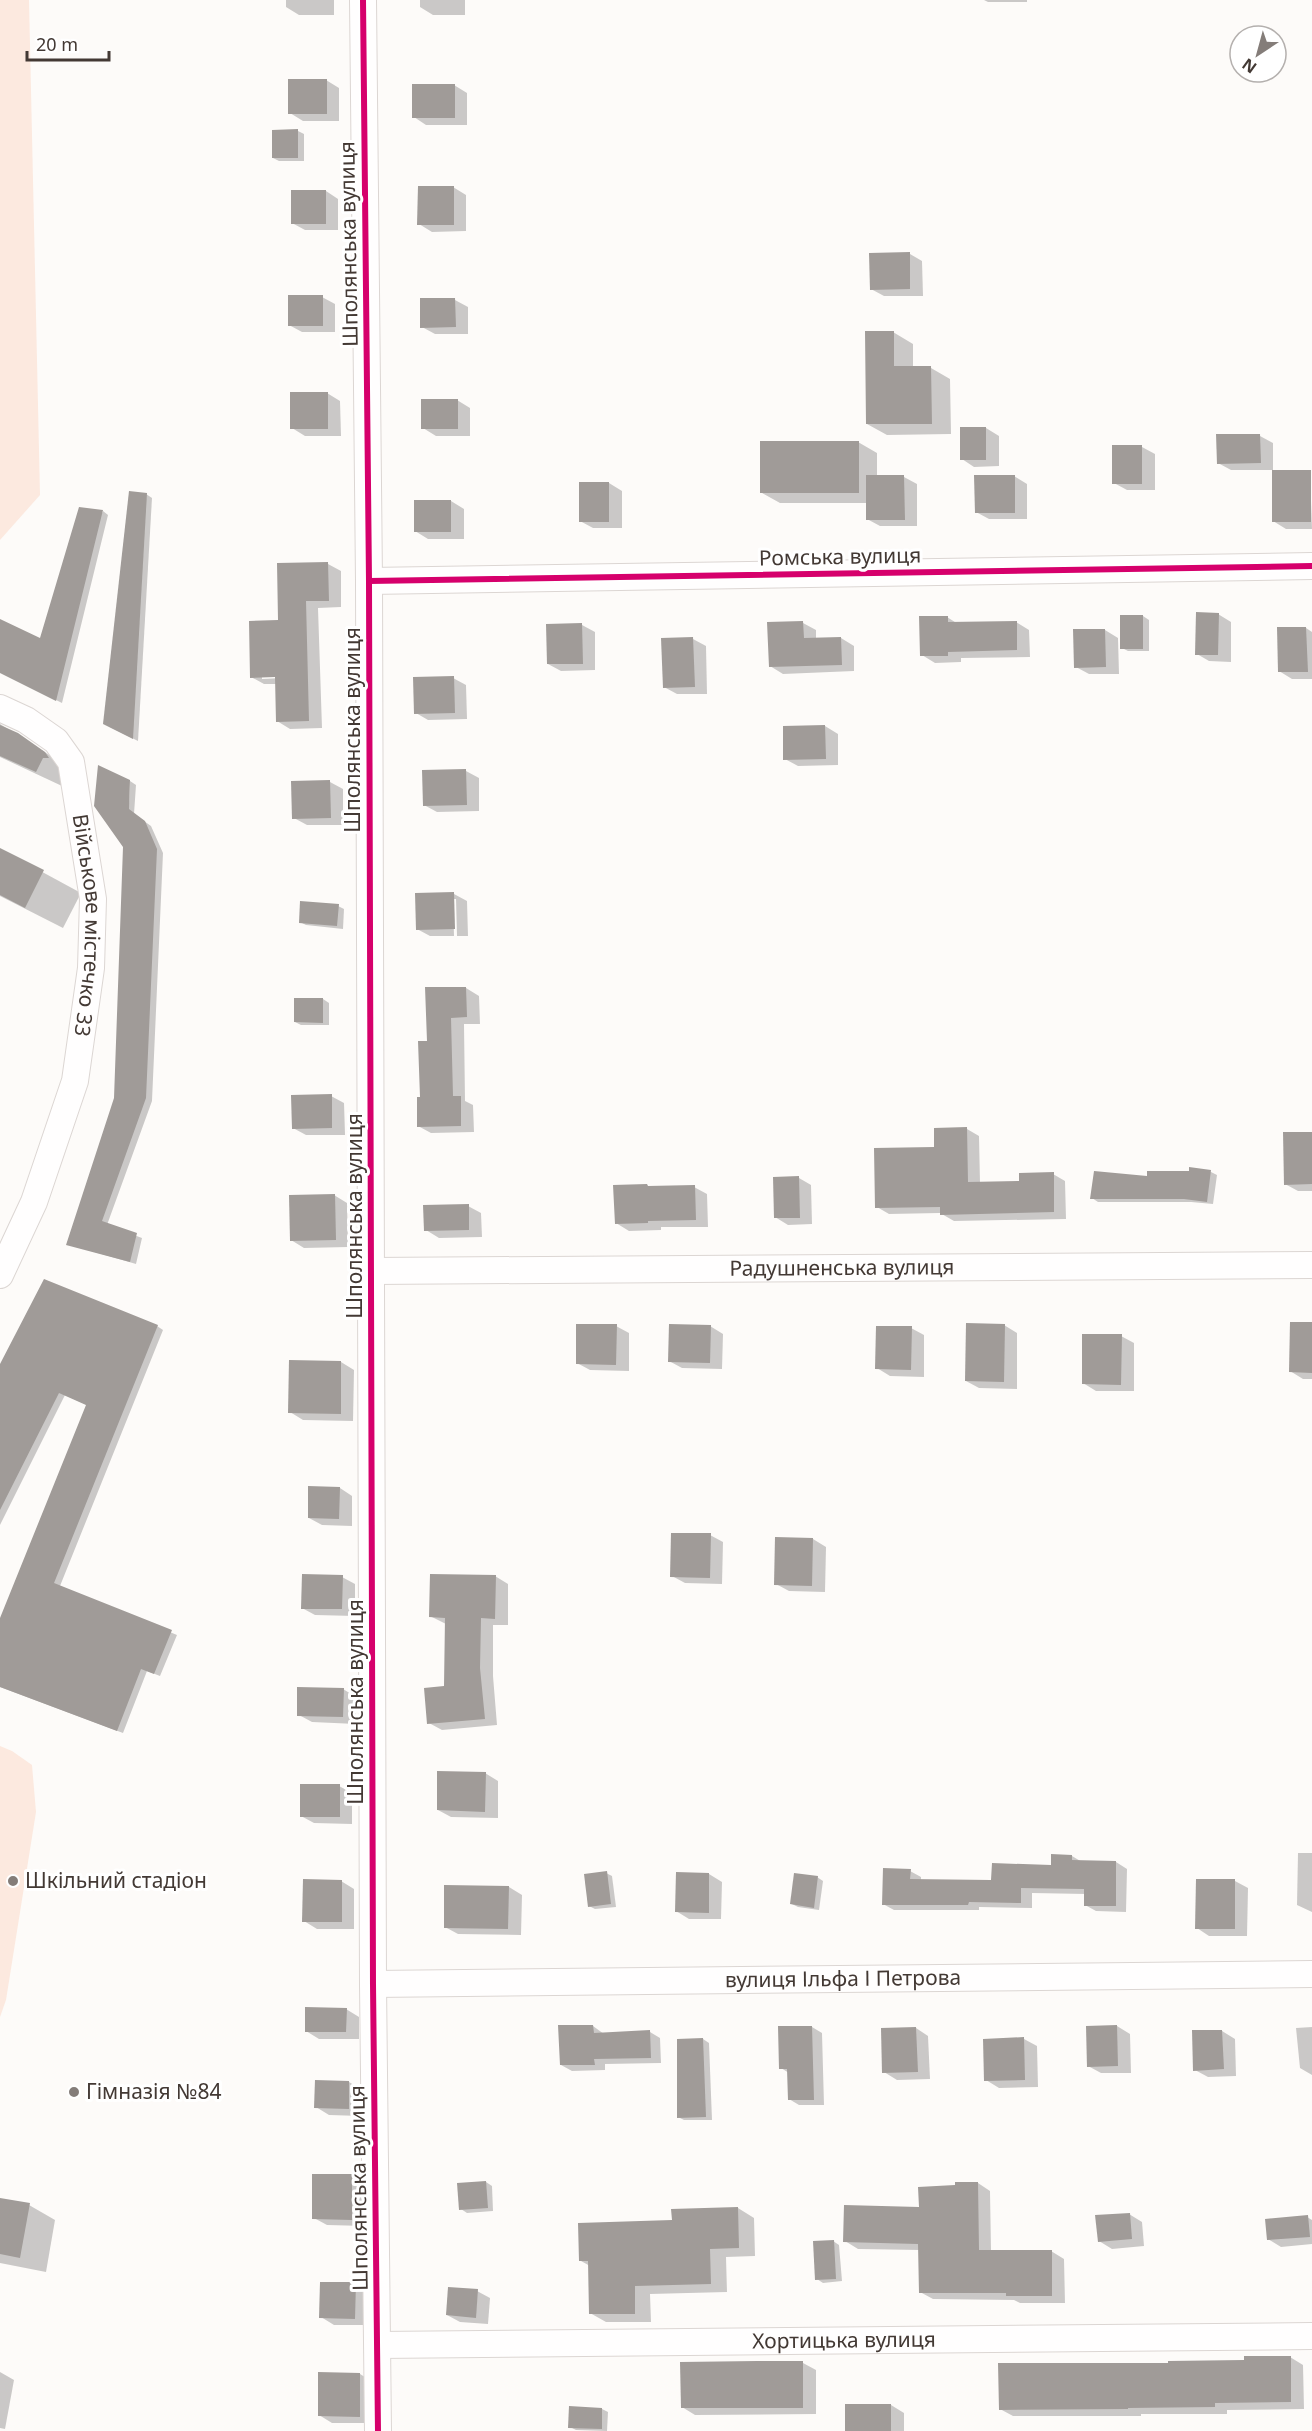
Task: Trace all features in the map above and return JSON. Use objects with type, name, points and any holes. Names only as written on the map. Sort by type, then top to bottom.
[{"type":"street","name":"Шполянська вулиця","points":[[363,0],[369,581],[373,1984],[378,2431]]},
{"type":"street","name":"Ромська вулиця","points":[[369,581],[1312,566]]},
{"type":"street","name":"Військове містечко 33","points":[[0,708],[26,720],[56,741],[71,762],[93,899],[91,968],[75,1081],[34,1202],[0,1275]]},
{"type":"street","name":"Радушненська вулиця","points":[[372,1271],[1312,1265]]},
{"type":"street","name":"вулиця Ільфа І Петрова","points":[[373,1984],[1312,1974]]},
{"type":"street","name":"Хортицька вулиця","points":[[378,2345],[1312,2336]]},
{"type":"shaded area","points":[[0,0],[29,0],[40,495],[0,540]]},
{"type":"shaded area","name":"Шкільний стадіон","points":[[0,1746],[12,1751],[32,1765],[36,1812],[6,2000],[0,2017]]},
{"type":"building","points":[[288,79],[327,79],[327,114],[288,114]]},
{"type":"building","points":[[412,84],[455,84],[455,118],[412,118]]},
{"type":"building","points":[[298,129],[298,158],[272,158],[272,130]]},
{"type":"building","points":[[418,186],[454,186],[454,225],[417,225]]},
{"type":"building","points":[[291,190],[326,190],[326,224],[291,224]]},
{"type":"building","points":[[910,252],[910,289],[870,290],[869,253]]},
{"type":"building","points":[[288,295],[323,295],[323,326],[288,326]]},
{"type":"building","points":[[420,298],[455,298],[456,327],[420,328]]},
{"type":"building","points":[[865,331],[894,331],[894,366],[931,366],[932,424],[866,424]]},
{"type":"building","points":[[290,392],[328,392],[328,429],[290,429]]},
{"type":"building","points":[[421,399],[458,399],[458,429],[421,429]]},
{"type":"building","points":[[960,427],[986,427],[986,460],[960,460]]},
{"type":"building","points":[[1216,434],[1260,434],[1261,463],[1217,464]]},
{"type":"building","points":[[760,441],[859,441],[859,493],[760,493]]},
{"type":"building","points":[[1112,445],[1142,445],[1142,484],[1112,484]]},
{"type":"building","points":[[1272,470],[1311,470],[1311,522],[1272,522]]},
{"type":"building","points":[[866,475],[904,475],[905,520],[866,520]]},
{"type":"building","points":[[974,475],[1015,475],[1015,513],[975,513]]},
{"type":"building","points":[[579,482],[609,482],[609,522],[579,522]]},
{"type":"building","points":[[129,491],[147,493],[133,739],[103,724]]},
{"type":"building","points":[[414,500],[451,500],[451,532],[414,532]]},
{"type":"building","points":[[79,507],[103,510],[56,701],[0,673],[0,619],[40,638]]},
{"type":"building","points":[[328,562],[329,601],[306,601],[309,721],[276,722],[275,677],[250,678],[249,621],[278,620],[277,563]]},
{"type":"building","points":[[1196,612],[1219,613],[1218,655],[1195,655]]},
{"type":"building","points":[[1120,615],[1143,615],[1143,649],[1120,649]]},
{"type":"building","points":[[919,616],[948,616],[948,622],[1017,621],[1017,650],[948,652],[948,656],[920,656]]},
{"type":"building","points":[[803,621],[804,638],[841,637],[842,665],[769,667],[767,622]]},
{"type":"building","points":[[582,623],[583,664],[547,664],[546,624]]},
{"type":"building","points":[[1277,627],[1306,627],[1308,672],[1278,672]]},
{"type":"building","points":[[1073,629],[1105,629],[1106,667],[1074,668]]},
{"type":"building","points":[[693,637],[695,687],[663,688],[661,638]]},
{"type":"building","points":[[454,676],[455,713],[414,714],[413,677]]},
{"type":"building","points":[[0,725],[18,733],[45,752],[49,758],[43,758],[36,772],[0,756]]},
{"type":"building","points":[[825,725],[826,759],[783,760],[783,726]]},
{"type":"building","points":[[98,765],[130,780],[129,809],[145,821],[157,849],[146,1098],[102,1221],[137,1233],[130,1262],[66,1245],[114,1098],[123,847],[94,806]]},
{"type":"building","points":[[466,769],[467,805],[423,806],[422,770]]},
{"type":"building","points":[[330,780],[331,818],[292,819],[291,781]]},
{"type":"building","points":[[0,848],[44,870],[25,908],[0,895]]},
{"type":"building","points":[[454,892],[455,929],[416,930],[415,893]]},
{"type":"building","points":[[300,901],[339,904],[337,926],[299,923]]},
{"type":"building","points":[[425,987],[466,987],[467,1017],[451,1018],[453,1096],[461,1096],[461,1126],[417,1127],[417,1097],[420,1097],[418,1041],[427,1041]]},
{"type":"building","points":[[294,998],[323,998],[323,1023],[294,1022]]},
{"type":"building","points":[[332,1094],[332,1128],[292,1129],[291,1095]]},
{"type":"building","points":[[967,1127],[968,1182],[1019,1181],[1019,1173],[1054,1172],[1054,1212],[940,1215],[940,1207],[875,1208],[874,1148],[934,1147],[934,1128]]},
{"type":"building","points":[[1283,1132],[1312,1132],[1312,1184],[1284,1185]]},
{"type":"building","points":[[1189,1167],[1211,1170],[1207,1202],[1184,1199],[1090,1199],[1094,1171],[1147,1176],[1147,1171],[1189,1171]]},
{"type":"building","points":[[799,1176],[800,1218],[774,1218],[773,1177]]},
{"type":"building","points":[[647,1184],[648,1186],[695,1185],[696,1220],[615,1224],[613,1185]]},
{"type":"building","points":[[335,1194],[336,1240],[290,1241],[289,1195]]},
{"type":"building","points":[[469,1204],[469,1230],[424,1231],[423,1205]]},
{"type":"building","points":[[44,1279],[158,1325],[54,1583],[172,1630],[154,1674],[141,1669],[117,1731],[0,1687],[0,1618],[86,1405],[59,1393],[0,1510],[0,1364]]},
{"type":"building","points":[[1290,1322],[1312,1322],[1312,1373],[1289,1372]]},
{"type":"building","points":[[966,1323],[1005,1324],[1004,1382],[965,1381]]},
{"type":"building","points":[[576,1324],[617,1324],[616,1365],[576,1364]]},
{"type":"building","points":[[669,1324],[711,1325],[710,1363],[668,1362]]},
{"type":"building","points":[[876,1326],[912,1326],[911,1370],[875,1369]]},
{"type":"building","points":[[1082,1334],[1122,1334],[1121,1385],[1082,1384]]},
{"type":"building","points":[[289,1360],[341,1361],[341,1414],[288,1413]]},
{"type":"building","points":[[308,1486],[340,1487],[339,1519],[308,1518]]},
{"type":"building","points":[[671,1533],[711,1533],[710,1578],[670,1577]]},
{"type":"building","points":[[775,1537],[813,1538],[812,1586],[774,1585]]},
{"type":"building","points":[[302,1574],[343,1575],[342,1609],[301,1609]]},
{"type":"building","points":[[430,1574],[496,1575],[495,1619],[481,1618],[480,1668],[485,1719],[427,1724],[424,1688],[444,1686],[445,1618],[429,1617]]},
{"type":"building","points":[[297,1687],[344,1688],[343,1717],[297,1716]]},
{"type":"building","points":[[437,1771],[486,1772],[485,1812],[437,1810]]},
{"type":"building","points":[[300,1784],[340,1784],[340,1817],[300,1817]]},
{"type":"building","points":[[1051,1854],[1072,1855],[1072,1860],[1116,1861],[1116,1906],[1084,1906],[1084,1889],[1021,1888],[1021,1903],[882,1905],[883,1868],[911,1869],[910,1879],[991,1880],[992,1863],[1051,1865]]},
{"type":"building","points":[[607,1871],[611,1904],[588,1907],[584,1874]]},
{"type":"building","points":[[676,1872],[709,1873],[709,1913],[675,1912]]},
{"type":"building","points":[[794,1873],[818,1876],[814,1908],[790,1904]]},
{"type":"building","points":[[303,1879],[342,1880],[342,1922],[302,1922]]},
{"type":"building","points":[[1196,1879],[1235,1879],[1235,1929],[1195,1929]]},
{"type":"building","points":[[444,1885],[509,1886],[508,1929],[444,1928]]},
{"type":"building","points":[[305,2007],[347,2008],[346,2032],[305,2032]]},
{"type":"building","points":[[558,2025],[593,2025],[594,2033],[650,2030],[651,2058],[594,2059],[595,2065],[560,2065]]},
{"type":"building","points":[[1117,2025],[1118,2066],[1087,2067],[1086,2026]]},
{"type":"building","points":[[778,2026],[812,2026],[814,2100],[788,2100],[787,2069],[779,2069]]},
{"type":"building","points":[[916,2027],[918,2072],[882,2073],[881,2028]]},
{"type":"building","points":[[1192,2030],[1222,2030],[1224,2069],[1193,2071]]},
{"type":"building","points":[[1024,2037],[1025,2080],[984,2081],[983,2039]]},
{"type":"building","points":[[703,2038],[706,2117],[677,2118],[677,2039]]},
{"type":"building","points":[[315,2080],[349,2081],[349,2109],[314,2108]]},
{"type":"building","points":[[312,2174],[352,2174],[352,2220],[312,2219]]},
{"type":"building","points":[[486,2181],[488,2208],[459,2210],[457,2183]]},
{"type":"building","points":[[955,2182],[978,2182],[979,2250],[1052,2250],[1052,2296],[1006,2296],[1006,2293],[919,2293],[918,2244],[843,2242],[844,2205],[919,2207],[918,2187],[955,2185]]},
{"type":"building","points":[[0,2198],[30,2203],[20,2258],[0,2254]]},
{"type":"building","points":[[738,2207],[739,2248],[710,2249],[711,2284],[635,2286],[635,2314],[589,2314],[588,2261],[579,2261],[578,2223],[672,2220],[671,2209]]},
{"type":"building","points":[[1130,2213],[1132,2239],[1098,2242],[1095,2215]]},
{"type":"building","points":[[1308,2215],[1310,2237],[1267,2240],[1265,2219]]},
{"type":"building","points":[[834,2240],[836,2279],[815,2280],[813,2241]]},
{"type":"building","points":[[320,2282],[356,2282],[355,2319],[319,2318]]},
{"type":"building","points":[[448,2287],[478,2289],[476,2318],[446,2315]]},
{"type":"building","points":[[1244,2356],[1291,2356],[1291,2402],[1215,2403],[1215,2407],[999,2410],[998,2363],[1168,2363],[1168,2361],[1244,2360]]},
{"type":"building","points":[[803,2361],[803,2408],[681,2408],[680,2362]]},
{"type":"building","points":[[318,2372],[360,2373],[360,2417],[318,2416]]},
{"type":"building","points":[[845,2404],[891,2404],[891,2431],[845,2431]]},
{"type":"building","points":[[569,2406],[602,2408],[602,2429],[568,2428]]},
{"type":"cycle path","points":[[363,0],[369,581],[373,1984],[378,2431]]},
{"type":"cycle path","points":[[369,581],[1312,566]]},
{"type":"place","name":"Шкільний стадіон","points":[[13,1881]]},
{"type":"place","name":"Гімназія №84","points":[[74,2092]]}]
